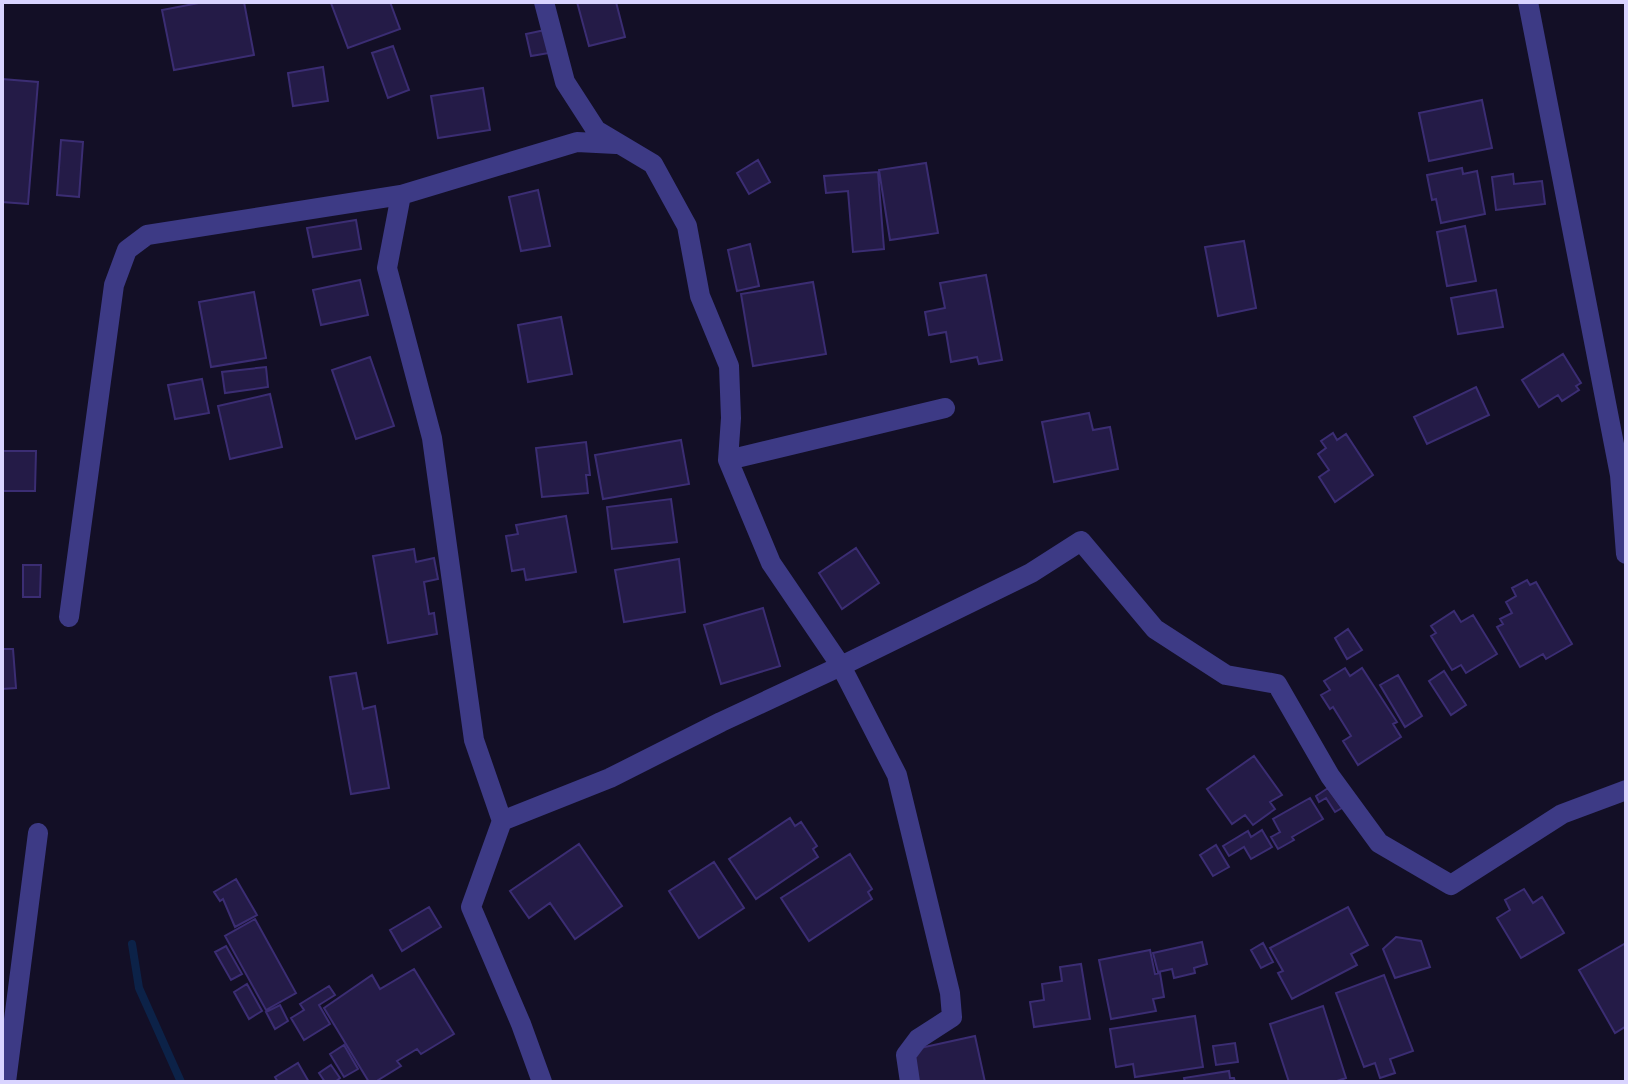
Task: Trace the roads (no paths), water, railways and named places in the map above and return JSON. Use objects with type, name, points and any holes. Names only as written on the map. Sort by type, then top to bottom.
[{"type":"street","points":[[544,2],[565,82],[596,130],[653,164],[687,226],[700,296],[729,366],[731,418],[728,460],[771,563],[841,666],[897,775],[950,993],[952,1017],[918,1039],[906,1055],[910,1082]]},
{"type":"street","points":[[1528,2],[1620,475],[1626,554]]},
{"type":"street","points":[[69,617],[114,285],[127,250],[147,235],[401,195],[577,142],[620,145]]},
{"type":"street","points":[[401,195],[387,268],[432,438],[474,740],[502,821],[471,907],[542,1082]]},
{"type":"street","points":[[728,460],[945,408]]},
{"type":"street","points":[[502,821],[610,778],[1031,573],[1081,541],[1155,629],[1226,675],[1277,684],[1330,776],[1379,843],[1451,885],[1562,814],[1626,790]]},
{"type":"street","points":[[6,1082],[38,833]]},
{"type":"waterway","points":[[132,944],[139,988],[181,1082]]}]
